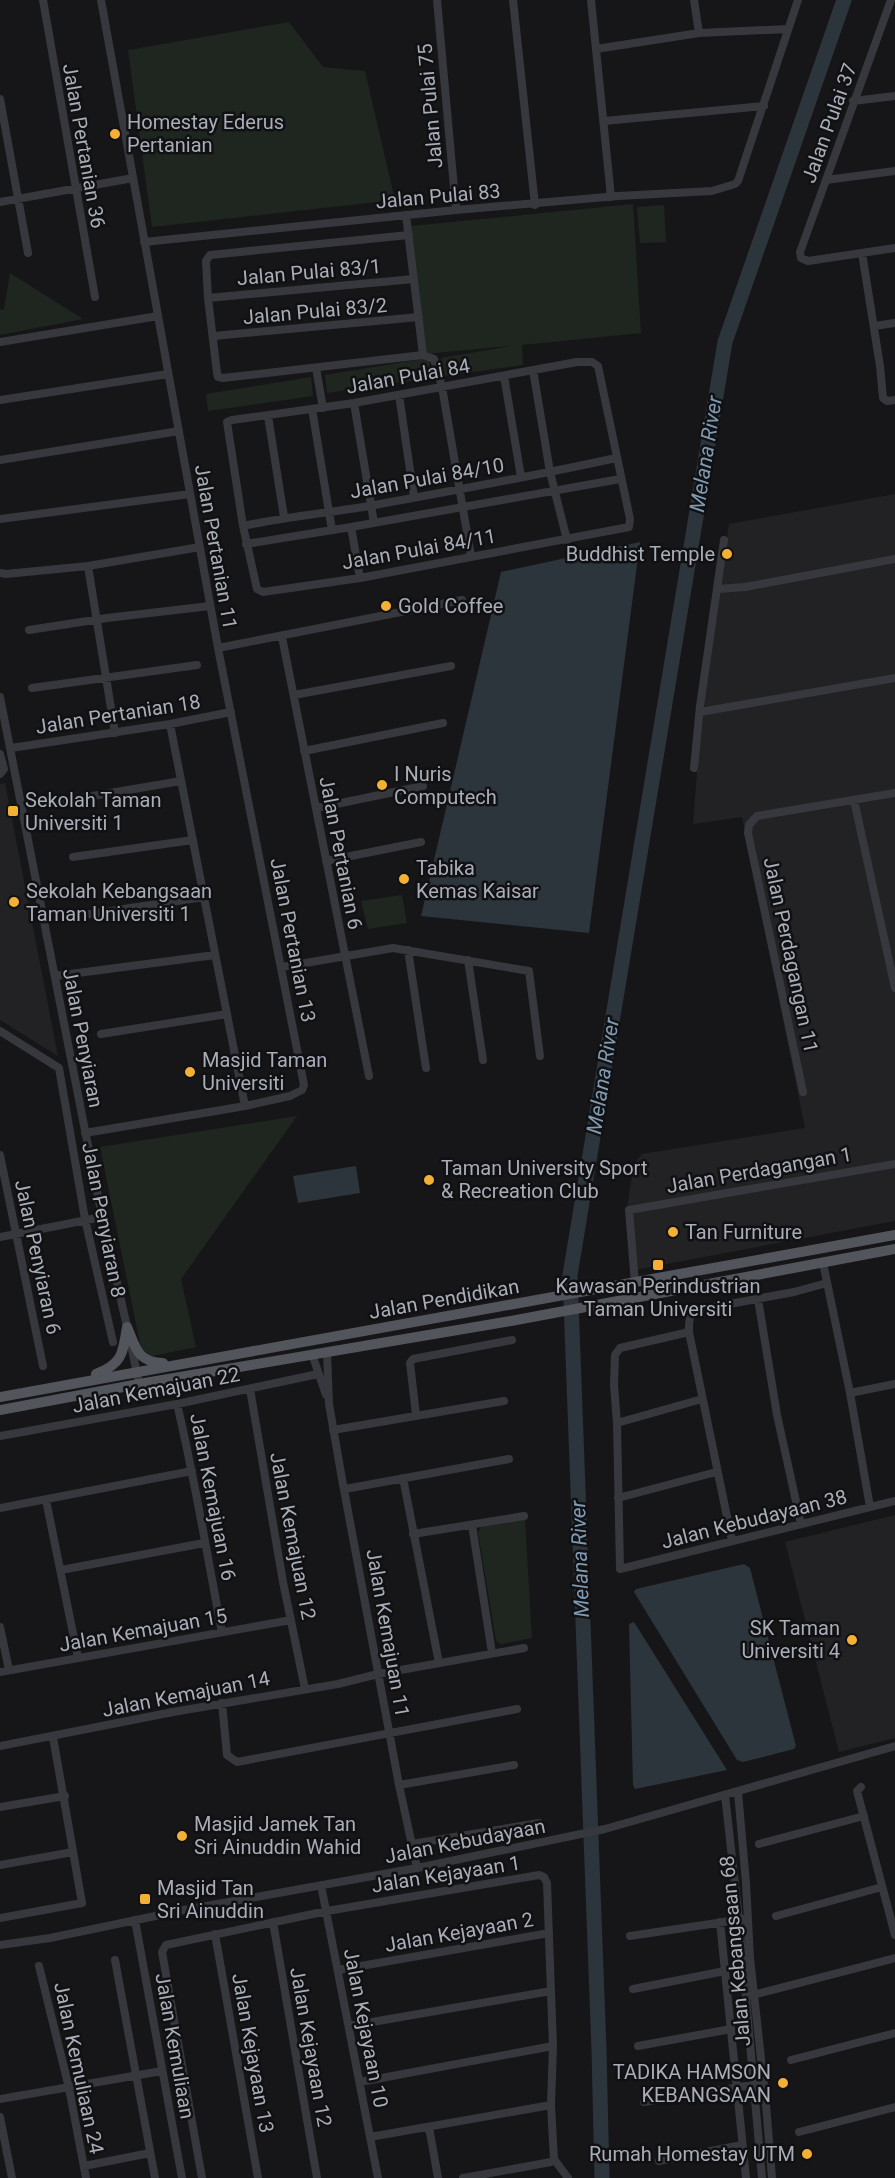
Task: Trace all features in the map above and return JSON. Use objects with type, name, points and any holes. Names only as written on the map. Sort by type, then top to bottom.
[{"type":"main road","name":"Jalan Pendidikan","points":[[0,1397],[895,1235]]},
{"type":"main road","name":"Jalan Pendidikan","points":[[0,1410],[511,1321],[895,1249]]},
{"type":"main road","points":[[128,1327],[139,1354],[146,1361],[160,1363],[199,1361]]},
{"type":"main road","points":[[70,1384],[112,1368],[119,1361],[128,1327]]},
{"type":"street","name":"Jalan Pertanian 36","points":[[43,0],[74,188],[95,297]]},
{"type":"street","name":"Jalan Pertanian 11","points":[[101,0],[218,648],[462,600]]},
{"type":"street","name":"Jalan Pulai 75","points":[[437,0],[456,210]]},
{"type":"street","points":[[513,0],[535,205]]},
{"type":"street","points":[[591,0],[611,197]]},
{"type":"street","points":[[694,0],[699,33]]},
{"type":"street","points":[[604,121],[764,106],[798,0]]},
{"type":"street","name":"Jalan Pulai 37","points":[[862,253],[808,261],[801,258],[800,252],[891,0]]},
{"type":"street","points":[[885,16],[895,15]]},
{"type":"street","points":[[596,49],[699,33],[788,29]]},
{"type":"street","points":[[853,101],[895,96]]},
{"type":"street","points":[[0,99],[27,253]]},
{"type":"street","name":"Jalan Pulai 83","points":[[144,242],[456,210],[712,191],[738,181],[764,106]]},
{"type":"street","points":[[826,180],[895,171]]},
{"type":"street","points":[[0,202],[133,178]]},
{"type":"street","points":[[406,215],[423,355]]},
{"type":"street","points":[[409,235],[210,255],[206,261],[208,298],[218,377],[423,355],[434,359],[442,387],[471,556]]},
{"type":"street","points":[[895,248],[862,253],[883,398],[886,401],[895,400]]},
{"type":"street","name":"Jalan Pulai 83/1","points":[[208,298],[414,279]]},
{"type":"street","points":[[0,342],[158,316]]},
{"type":"street","name":"Jalan Pulai 83/2","points":[[213,336],[419,318]]},
{"type":"street","points":[[874,326],[895,323]]},
{"type":"street","name":"Jalan Pulai 84","points":[[227,422],[354,403],[577,362],[595,363],[598,366],[616,458]]},
{"type":"street","points":[[316,368],[323,408]]},
{"type":"street","points":[[533,370],[550,472],[567,540]]},
{"type":"street","points":[[0,400],[168,374]]},
{"type":"street","points":[[504,376],[521,477]]},
{"type":"street","points":[[399,395],[414,497]]},
{"type":"street","points":[[354,403],[375,523]]},
{"type":"street","points":[[312,409],[332,530]]},
{"type":"street","points":[[268,416],[284,517]]},
{"type":"street","name":"Jalan Pulai 84/11","points":[[227,422],[246,543],[259,592],[360,578],[567,540],[629,527],[631,524],[620,479],[375,523],[246,543]]},
{"type":"street","points":[[0,460],[178,431]]},
{"type":"street","points":[[616,458],[620,479]]},
{"type":"street","name":"Jalan Pulai 84/10","points":[[243,526],[284,517],[460,490],[616,458]]},
{"type":"street","points":[[0,519],[190,494]]},
{"type":"street","points":[[351,527],[360,578]]},
{"type":"street","points":[[694,768],[699,712],[724,540]]},
{"type":"street","points":[[0,573],[88,566],[200,547]]},
{"type":"street","points":[[718,590],[895,559]]},
{"type":"street","points":[[88,566],[115,733]]},
{"type":"street","points":[[29,630],[210,606]]},
{"type":"street","name":"Jalan Pertanian 6","points":[[282,637],[369,1076]]},
{"type":"street","name":"Jalan Pertanian 13","points":[[85,1132],[245,1106],[290,1096],[302,1090],[304,1085],[218,648]]},
{"type":"street","points":[[32,688],[196,665]]},
{"type":"street","points":[[294,695],[452,666]]},
{"type":"street","points":[[699,712],[895,678]]},
{"type":"street","name":"Jalan Penyiaran","points":[[0,697],[85,1132],[139,1384]]},
{"type":"street","name":"Jalan Pertanian 18","points":[[11,748],[170,724],[231,712]]},
{"type":"street","points":[[304,751],[443,723]]},
{"type":"street","points":[[170,724],[245,1106]]},
{"type":"street","points":[[0,754],[4,769],[1,774]]},
{"type":"street","points":[[57,802],[181,782]]},
{"type":"street","points":[[317,808],[423,786]]},
{"type":"street","points":[[895,793],[854,800],[895,988]]},
{"type":"street","name":"Jalan Perdagangan 11","points":[[803,1092],[748,833],[749,825],[757,816],[854,800]]},
{"type":"street","points":[[73,857],[193,840]]},
{"type":"street","points":[[326,861],[421,842]]},
{"type":"street","points":[[84,915],[204,897]]},
{"type":"street","points":[[282,967],[393,948],[529,971],[540,1056]]},
{"type":"street","points":[[408,950],[426,1068]]},
{"type":"street","points":[[55,976],[215,955]]},
{"type":"street","points":[[468,960],[483,1060]]},
{"type":"street","points":[[101,1034],[227,1014]]},
{"type":"street","name":"Jalan Penyiaran 8","points":[[0,1031],[59,1068],[85,1219],[113,1342]]},
{"type":"street","name":"Jalan Penyiaran 6","points":[[0,1155],[43,1366]]},
{"type":"street","name":"Jalan Perdagangan 1","points":[[635,1283],[629,1210],[895,1164]]},
{"type":"street","points":[[0,1237],[102,1216]]},
{"type":"street","points":[[823,1263],[850,1393],[870,1507]]},
{"type":"street","points":[[732,1541],[702,1400],[689,1332],[689,1319],[691,1314],[697,1310],[827,1283]]},
{"type":"street","points":[[758,1299],[777,1415],[801,1524]]},
{"type":"street","points":[[689,1332],[616,1351],[614,1385],[618,1498],[716,1472]]},
{"type":"street","points":[[416,1414],[410,1363],[412,1359],[512,1340]]},
{"type":"street","name":"Jalan Kemajuan 11","points":[[327,1352],[329,1404],[333,1430],[399,1785],[417,1868]]},
{"type":"street","name":"Jalan Kemajuan 11","points":[[312,1354],[329,1404]]},
{"type":"street","name":"Jalan Kemajuan 22","points":[[0,1436],[177,1404],[318,1374]]},
{"type":"street","points":[[850,1393],[895,1384]]},
{"type":"street","name":"Jalan Kemajuan 12","points":[[250,1389],[305,1689]]},
{"type":"street","points":[[617,1423],[702,1400]]},
{"type":"street","points":[[333,1430],[416,1414],[504,1401]]},
{"type":"street","name":"Jalan Kemajuan 16","points":[[177,1404],[222,1632]]},
{"type":"street","points":[[345,1489],[509,1459]]},
{"type":"street","points":[[0,1508],[192,1471]]},
{"type":"street","points":[[403,1478],[439,1663]]},
{"type":"street","name":"Jalan Kebudayaan 38","points":[[618,1498],[620,1569],[895,1501]]},
{"type":"street","points":[[46,1500],[78,1658]]},
{"type":"street","points":[[413,1534],[524,1516]]},
{"type":"street","points":[[472,1525],[492,1653]]},
{"type":"street","points":[[61,1570],[204,1543]]},
{"type":"street","name":"Jalan Kemajuan 15","points":[[4,1671],[291,1620]]},
{"type":"street","points":[[0,1627],[4,1671]]},
{"type":"street","name":"Jalan Kemajuan 14","points":[[0,1746],[524,1648]]},
{"type":"street","points":[[222,1703],[227,1755],[237,1762],[517,1709]]},
{"type":"street","points":[[0,1917],[82,1903],[53,1737]]},
{"type":"street","name":"Jalan Kebudayaan","points":[[0,1945],[50,1938],[572,1837],[895,1746]]},
{"type":"street","points":[[399,1785],[514,1765]]},
{"type":"street","points":[[860,1788],[864,1816],[895,1935]]},
{"type":"street","name":"Jalan Kebangsaan 68","points":[[738,1792],[747,1883],[744,1919]]},
{"type":"street","name":"Jalan Kebangsaan 68","points":[[725,1795],[744,1919],[758,2084],[762,2178]]},
{"type":"street","points":[[0,1806],[65,1796]]},
{"type":"street","points":[[759,1844],[864,1816]]},
{"type":"street","points":[[412,1844],[539,1822]]},
{"type":"street","points":[[0,1865],[73,1852]]},
{"type":"street","name":"Jalan Kejayaan 1","points":[[327,1911],[539,1875],[544,1877],[548,1883],[553,2046],[551,2105]]},
{"type":"street","name":"Jalan Kejayaan 10","points":[[321,1885],[378,2178]]},
{"type":"street","points":[[776,1916],[882,1887]]},
{"type":"street","points":[[202,2178],[162,1952],[169,1943],[327,1911]]},
{"type":"street","points":[[630,1936],[744,1919]]},
{"type":"street","name":"Jalan Kemuliaan","points":[[135,1920],[182,2178]]},
{"type":"street","name":"Jalan Kejayaan 12","points":[[273,1922],[317,2178]]},
{"type":"street","points":[[720,1922],[746,2178]]},
{"type":"street","name":"Jalan Kejayaan 2","points":[[338,1970],[549,1932]]},
{"type":"street","name":"Jalan Kejayaan 13","points":[[215,1934],[258,2178]]},
{"type":"street","points":[[749,1996],[895,1958]]},
{"type":"street","points":[[115,1960],[155,2178]]},
{"type":"street","name":"Jalan Kemuliaan 24","points":[[39,1966],[69,2088],[86,2178]]},
{"type":"street","points":[[633,1989],[725,1971]]},
{"type":"street","points":[[349,2026],[551,1991]]},
{"type":"street","points":[[638,2046],[731,2029]]},
{"type":"street","points":[[791,2060],[895,2033]]},
{"type":"street","points":[[360,2082],[553,2046]]},
{"type":"street","points":[[0,2099],[162,2071]]},
{"type":"street","points":[[644,2102],[758,2084]]},
{"type":"street","name":"Jalan Kebangsaan 68","points":[[758,2084],[766,2104],[772,2178]]},
{"type":"street","points":[[370,2137],[551,2105],[554,2159],[568,2178]]},
{"type":"street","points":[[800,2132],[895,2107]]},
{"type":"street","points":[[0,2117],[12,2178]]},
{"type":"street","points":[[429,2127],[438,2178]]},
{"type":"street","points":[[659,2161],[742,2145]]},
{"type":"street","points":[[84,2166],[150,2153]]},
{"type":"street","points":[[463,2178],[551,2162],[554,2159]]},
{"type":"shaded area","points":[[289,22],[323,67],[365,71],[395,200],[152,227],[128,50]]},
{"type":"shaded area","points":[[633,204],[641,333],[522,345],[523,365],[445,376],[441,358],[511,346],[424,354],[411,226]]},
{"type":"shaded area","points":[[664,205],[666,242],[640,243],[637,207]]},
{"type":"shaded area","points":[[10,273],[83,319],[0,335],[0,310],[4,309]]},
{"type":"shaded area","points":[[429,358],[431,378],[327,393],[325,375]]},
{"type":"shaded area","points":[[311,377],[313,396],[208,411],[206,394]]},
{"type":"shaded area","points":[[895,494],[895,1221],[630,1271],[627,1208],[634,1163],[642,1154],[805,1128],[742,817],[693,824],[702,708],[729,524]]},
{"type":"shaded area","points":[[640,542],[589,933],[421,916],[501,572]]},
{"type":"shaded area","name":"Sekolah Kebangsaan Taman Universiti 1","points":[[5,783],[58,1056],[0,1020],[0,784]]},
{"type":"shaded area","points":[[402,895],[407,923],[368,929],[361,901]]},
{"type":"shaded area","points":[[297,1116],[181,1279],[196,1347],[143,1358],[100,1147]]},
{"type":"shaded area","points":[[356,1166],[360,1193],[298,1203],[293,1176]]},
{"type":"shaded area","name":"SK Taman Universiti 4","points":[[895,1515],[895,1738],[839,1752],[785,1542]]},
{"type":"shaded area","points":[[525,1519],[532,1638],[501,1644],[496,1641],[478,1532],[481,1527]]},
{"type":"shaded area","points":[[744,1564],[750,1568],[796,1746],[794,1749],[743,1762],[737,1760],[634,1592],[636,1589]]},
{"type":"shaded area","points":[[634,1622],[727,1770],[635,1789],[633,1785],[629,1624]]},
{"type":"waterway","name":"Melana River","points":[[602,2178],[570,1275],[725,342],[844,0]]},
{"type":"place","name":"Homestay Ederus Pertanian","points":[[115,134]]},
{"type":"place","name":"Buddhist Temple","points":[[727,554]]},
{"type":"place","name":"Gold Coffee","points":[[386,606]]},
{"type":"place","name":"I Nuris Computech","points":[[382,785]]},
{"type":"place","name":"Sekolah Taman Universiti 1","points":[[13,811]]},
{"type":"place","name":"Tabika Kemas Kaisar","points":[[404,879]]},
{"type":"place","name":"Sekolah Kebangsaan Taman Universiti 1","points":[[14,902]]},
{"type":"place","name":"Masjid Taman Universiti","points":[[190,1072]]},
{"type":"place","name":"Taman University Sport & Recreation Club","points":[[429,1180]]},
{"type":"place","name":"Tan Furniture","points":[[673,1232]]},
{"type":"place","name":"Kawasan Perindustrian Taman Universiti","points":[[658,1265]]},
{"type":"place","name":"SK Taman Universiti 4","points":[[852,1640]]},
{"type":"place","name":"Masjid Jamek Tan Sri Ainuddin Wahid","points":[[182,1836]]},
{"type":"place","name":"Masjid Tan Sri Ainuddin","points":[[145,1899]]},
{"type":"place","name":"TADIKA HAMSON KEBANGSAAN","points":[[783,2083]]},
{"type":"place","name":"Rumah Homestay UTM","points":[[807,2154]]}]
